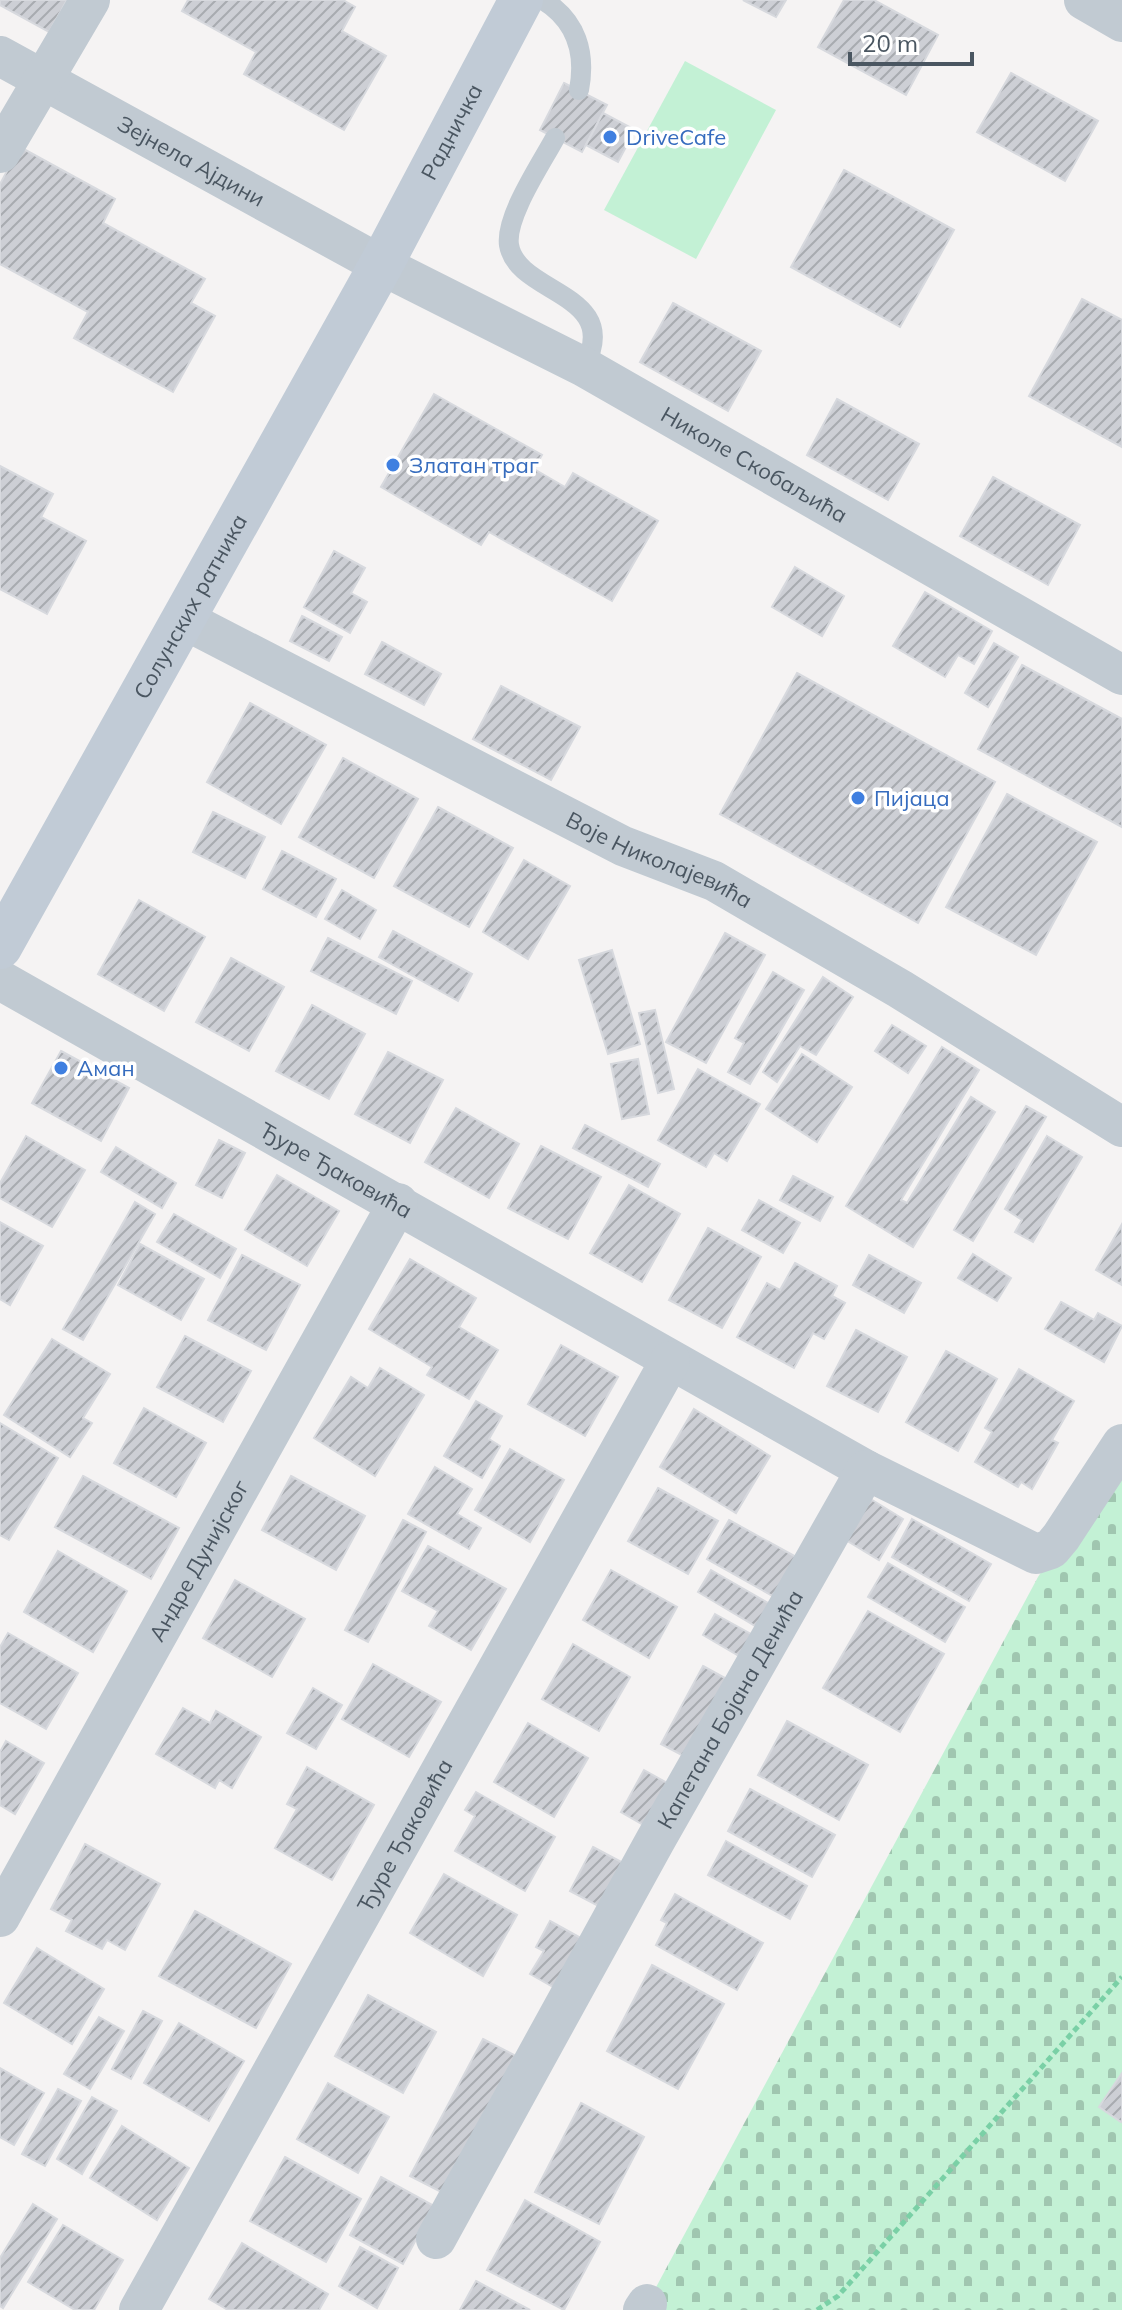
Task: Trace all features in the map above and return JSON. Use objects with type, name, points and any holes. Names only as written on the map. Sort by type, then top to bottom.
[{"type":"main road","name":"Радничка","points":[[381,265],[521,0]]},
{"type":"main road","name":"Солунских ратника","points":[[0,947],[381,265]]},
{"type":"street","points":[[0,153],[90,0]]},
{"type":"street","points":[[1084,0],[1122,22]]},
{"type":"street","name":"Зејнела Ајдини","points":[[0,56],[381,265]]},
{"type":"street","name":"Николе Скобаљића","points":[[381,265],[584,367],[1122,675]]},
{"type":"street","name":"Воје Николајевића","points":[[183,619],[623,846],[714,881],[900,989],[1122,1127]]},
{"type":"street","name":"Ђуре Ђаковића","points":[[0,980],[866,1470]]},
{"type":"street","name":"Андре Дунијског","points":[[0,1917],[398,1203]]},
{"type":"street","name":"Ђуре Ђаковића","points":[[139,2310],[670,1361]]},
{"type":"street","points":[[866,1470],[1036,1554],[1051,1549],[1061,1537],[1122,1444]]},
{"type":"street","name":"Капетана Бојана Денића","points":[[436,2239],[655,1841],[866,1470]]},
{"type":"lane","points":[[543,0],[564,16],[580,46],[583,67],[579,90]]},
{"type":"lane","points":[[555,138],[515,215],[509,244],[516,261],[585,314],[593,337],[592,350],[584,367]]},
{"type":"path","points":[[817,2310],[838,2296],[1122,1977]]},
{"type":"green space","points":[[685,61],[776,110],[696,259],[604,210]]},
{"type":"green space","points":[[1122,1446],[1122,2310],[654,2310],[647,2304],[1038,1577]]},
{"type":"building","points":[[0,0],[67,0],[49,32],[0,5]]},
{"type":"building","points":[[188,0],[343,0],[355,7],[342,31],[386,56],[344,130],[244,74],[256,52],[182,11]]},
{"type":"building","points":[[743,0],[786,0],[776,17]]},
{"type":"building","points":[[844,0],[874,0],[938,35],[906,95],[818,47]]},
{"type":"building","points":[[1011,73],[1098,121],[1065,181],[977,132]]},
{"type":"building","points":[[564,83],[607,105],[582,152],[540,130]]},
{"type":"building","points":[[603,113],[635,130],[618,162],[586,145]]},
{"type":"building","points":[[20,147],[115,199],[103,223],[205,279],[191,303],[215,316],[173,392],[74,338],[88,312],[0,264],[0,184]]},
{"type":"building","points":[[844,170],[954,230],[900,327],[791,267]]},
{"type":"building","points":[[1082,299],[1122,320],[1122,447],[1029,396]]},
{"type":"building","points":[[673,303],[761,351],[728,411],[640,362]]},
{"type":"building","points":[[434,394],[542,455],[534,469],[565,487],[573,473],[658,521],[612,601],[489,532],[481,545],[381,487]]},
{"type":"building","points":[[837,399],[919,444],[888,500],[807,455]]},
{"type":"building","points":[[0,466],[53,494],[41,517],[86,541],[47,614],[0,589]]},
{"type":"building","points":[[993,477],[1080,525],[1048,585],[960,536]]},
{"type":"building","points":[[334,551],[365,568],[351,593],[367,602],[350,633],[304,607]]},
{"type":"building","points":[[795,567],[844,596],[822,636],[772,607]]},
{"type":"building","points":[[925,592],[992,631],[974,664],[958,655],[945,677],[893,646]]},
{"type":"building","points":[[302,616],[342,637],[329,661],[290,641]]},
{"type":"building","points":[[382,642],[441,674],[424,705],[365,674]]},
{"type":"building","points":[[994,643],[1018,657],[988,707],[965,693]]},
{"type":"building","points":[[1022,665],[1122,719],[1122,827],[978,749]]},
{"type":"building","name":"Пијаца","points":[[797,673],[995,782],[918,923],[720,814]]},
{"type":"building","points":[[501,686],[580,727],[551,780],[473,739]]},
{"type":"building","points":[[250,703],[326,745],[281,824],[207,782]]},
{"type":"building","points":[[343,758],[418,799],[374,878],[299,837]]},
{"type":"building","points":[[1007,794],[1097,842],[1036,955],[946,907]]},
{"type":"building","points":[[438,807],[513,848],[469,927],[394,886]]},
{"type":"building","points":[[213,812],[265,837],[245,878],[193,852]]},
{"type":"building","points":[[282,851],[336,879],[316,917],[263,889]]},
{"type":"building","points":[[524,860],[570,886],[528,959],[483,932]]},
{"type":"building","points":[[342,890],[376,910],[360,939],[325,919]]},
{"type":"building","points":[[139,900],[205,937],[164,1011],[98,974]]},
{"type":"building","points":[[393,931],[472,974],[458,1001],[379,957]]},
{"type":"building","points":[[725,933],[765,955],[706,1063],[666,1042]]},
{"type":"building","points":[[328,938],[412,981],[396,1014],[311,971]]},
{"type":"building","points":[[612,950],[640,1044],[608,1054],[579,960]]},
{"type":"building","points":[[231,958],[284,987],[249,1051],[196,1022]]},
{"type":"building","points":[[773,972],[804,990],[750,1084],[728,1072],[744,1043],[735,1038]]},
{"type":"building","points":[[823,977],[853,997],[816,1055],[800,1046],[777,1082],[763,1072]]},
{"type":"building","points":[[312,1005],[365,1034],[329,1099],[276,1071]]},
{"type":"building","points":[[655,1010],[674,1089],[658,1093],[639,1013]]},
{"type":"building","points":[[892,1025],[926,1046],[908,1073],[875,1051]]},
{"type":"building","points":[[942,1047],[979,1070],[901,1200],[907,1203],[971,1097],[995,1112],[913,1247],[846,1206]]},
{"type":"building","points":[[61,1051],[129,1088],[101,1141],[32,1103]]},
{"type":"building","points":[[388,1052],[443,1080],[410,1143],[355,1114]]},
{"type":"building","points":[[802,1054],[852,1087],[817,1142],[766,1109]]},
{"type":"building","points":[[638,1059],[649,1114],[622,1119],[611,1064]]},
{"type":"building","points":[[698,1069],[760,1104],[727,1161],[714,1153],[706,1167],[658,1140]]},
{"type":"building","points":[[1026,1106],[1046,1117],[973,1241],[954,1230]]},
{"type":"building","points":[[456,1108],[519,1144],[489,1198],[425,1162]]},
{"type":"building","points":[[585,1125],[660,1164],[648,1187],[573,1148]]},
{"type":"building","points":[[26,1136],[85,1170],[52,1227],[0,1198],[0,1183]]},
{"type":"building","points":[[1047,1136],[1082,1157],[1033,1242],[1015,1232],[1022,1220],[1005,1209]]},
{"type":"building","points":[[219,1140],[245,1153],[222,1198],[196,1185]]},
{"type":"building","points":[[541,1146],[601,1177],[568,1239],[508,1208]]},
{"type":"building","points":[[116,1147],[176,1183],[162,1208],[101,1172]]},
{"type":"building","points":[[277,1175],[339,1211],[307,1266],[245,1230]]},
{"type":"building","points":[[793,1176],[833,1197],[820,1221],[780,1200]]},
{"type":"building","points":[[629,1185],[680,1214],[642,1282],[590,1253]]},
{"type":"building","points":[[759,1200],[800,1223],[783,1253],[742,1230]]},
{"type":"building","points":[[135,1202],[155,1214],[83,1340],[63,1329]]},
{"type":"building","points":[[174,1214],[236,1249],[220,1278],[157,1242]]},
{"type":"building","points":[[0,1222],[43,1246],[10,1305],[0,1299]]},
{"type":"building","points":[[1122,1224],[1122,1285],[1096,1270]]},
{"type":"building","points":[[708,1228],[761,1257],[722,1328],[669,1300]]},
{"type":"building","points":[[140,1244],[204,1279],[181,1320],[118,1285]]},
{"type":"building","points":[[973,1254],[1011,1278],[997,1301],[958,1278]]},
{"type":"building","points":[[242,1255],[300,1285],[266,1350],[208,1320]]},
{"type":"building","points":[[869,1255],[921,1283],[904,1313],[853,1285]]},
{"type":"building","points":[[410,1259],[476,1298],[459,1327],[498,1350],[469,1399],[427,1375],[432,1367],[369,1329]]},
{"type":"building","points":[[795,1263],[837,1286],[832,1296],[845,1303],[824,1339],[813,1333],[794,1368],[737,1337],[767,1283],[780,1290]]},
{"type":"building","points":[[1061,1302],[1094,1320],[1098,1313],[1122,1326],[1104,1362],[1045,1329]]},
{"type":"building","points":[[856,1330],[907,1357],[878,1412],[827,1386]]},
{"type":"building","points":[[185,1336],[251,1371],[223,1422],[157,1387]]},
{"type":"building","points":[[52,1339],[110,1374],[83,1418],[92,1423],[70,1457],[4,1415]]},
{"type":"building","points":[[561,1345],[618,1377],[585,1436],[528,1404]]},
{"type":"building","points":[[946,1351],[997,1379],[958,1451],[906,1422]]},
{"type":"building","points":[[380,1368],[424,1395],[375,1476],[314,1438],[351,1377],[368,1388]]},
{"type":"building","points":[[1019,1369],[1074,1401],[1052,1440],[1058,1443],[1032,1489],[1021,1482],[1018,1487],[975,1462],[992,1432],[985,1428]]},
{"type":"building","points":[[476,1401],[502,1416],[489,1439],[500,1446],[482,1478],[444,1456]]},
{"type":"building","points":[[144,1408],[206,1443],[176,1497],[114,1463]]},
{"type":"building","points":[[694,1409],[770,1456],[736,1513],[660,1467]]},
{"type":"building","points":[[0,1423],[58,1458],[9,1540],[0,1535]]},
{"type":"building","points":[[510,1449],[564,1480],[530,1542],[475,1510]]},
{"type":"building","points":[[435,1467],[472,1489],[457,1514],[481,1528],[469,1549],[408,1514]]},
{"type":"building","points":[[83,1476],[179,1528],[151,1579],[55,1527]]},
{"type":"building","points":[[291,1476],[365,1516],[336,1570],[262,1530]]},
{"type":"building","points":[[658,1488],[718,1521],[688,1574],[628,1541]]},
{"type":"building","points":[[869,1498],[903,1519],[879,1560],[844,1539]]},
{"type":"building","points":[[912,1519],[991,1564],[969,1601],[892,1557]]},
{"type":"building","points":[[403,1520],[426,1532],[368,1642],[345,1630]]},
{"type":"building","points":[[729,1520],[798,1558],[776,1598],[707,1559]]},
{"type":"building","points":[[428,1546],[506,1589],[471,1650],[429,1626],[438,1611],[402,1591]]},
{"type":"building","points":[[58,1551],[127,1591],[93,1652],[24,1612]]},
{"type":"building","points":[[888,1563],[965,1607],[945,1642],[868,1597]]},
{"type":"building","points":[[611,1570],[677,1607],[649,1658],[583,1620]]},
{"type":"building","points":[[711,1570],[775,1607],[762,1630],[698,1592]]},
{"type":"building","points":[[235,1580],[305,1619],[272,1677],[203,1638]]},
{"type":"building","points":[[868,1611],[944,1654],[900,1732],[823,1688]]},
{"type":"building","points":[[715,1614],[758,1638],[746,1660],[703,1635]]},
{"type":"building","points":[[8,1633],[78,1673],[46,1729],[0,1703],[0,1647]]},
{"type":"building","points":[[573,1644],[630,1677],[599,1731],[542,1699]]},
{"type":"building","points":[[373,1664],[441,1702],[409,1757],[342,1719]]},
{"type":"building","points":[[703,1666],[734,1683],[693,1761],[661,1744]]},
{"type":"building","points":[[313,1688],[342,1705],[316,1749],[287,1733]]},
{"type":"building","points":[[183,1708],[210,1723],[216,1711],[261,1737],[232,1788],[219,1780],[215,1788],[156,1754]]},
{"type":"building","points":[[787,1721],[868,1765],[839,1820],[758,1775]]},
{"type":"building","points":[[528,1723],[588,1758],[554,1817],[494,1782]]},
{"type":"building","points":[[6,1741],[44,1763],[15,1814],[0,1805],[0,1752]]},
{"type":"building","points":[[307,1767],[374,1805],[332,1880],[275,1848],[297,1809],[287,1804]]},
{"type":"building","points":[[644,1770],[676,1788],[652,1830],[621,1812]]},
{"type":"building","points":[[750,1789],[835,1835],[812,1877],[728,1831]]},
{"type":"building","points":[[476,1792],[555,1837],[525,1891],[455,1851],[475,1816],[465,1810]]},
{"type":"building","points":[[726,1841],[807,1886],[790,1919],[708,1875]]},
{"type":"building","points":[[85,1844],[160,1884],[125,1950],[107,1940],[102,1949],[66,1931],[72,1920],[51,1909]]},
{"type":"building","points":[[593,1847],[627,1865],[604,1909],[570,1891]]},
{"type":"building","points":[[444,1874],[517,1915],[483,1976],[410,1933]]},
{"type":"building","points":[[675,1894],[763,1943],[737,1990],[656,1945],[667,1923],[661,1920]]},
{"type":"building","points":[[195,1911],[291,1964],[256,2028],[159,1976]]},
{"type":"building","points":[[550,1921],[588,1942],[560,1991],[530,1974],[544,1951],[536,1947]]},
{"type":"building","points":[[37,1948],[104,1989],[72,2044],[4,2003]]},
{"type":"building","points":[[652,1965],[724,2004],[678,2089],[607,2051]]},
{"type":"building","points":[[368,1995],[436,2032],[403,2093],[335,2056]]},
{"type":"building","points":[[143,2011],[162,2021],[131,2079],[112,2069]]},
{"type":"building","points":[[99,2017],[124,2031],[90,2089],[64,2074]]},
{"type":"building","points":[[179,2023],[244,2061],[209,2121],[144,2083]]},
{"type":"building","points":[[483,2039],[518,2057],[445,2194],[410,2176]]},
{"type":"building","points":[[0,2068],[44,2093],[14,2145],[0,2137]]},
{"type":"building","points":[[1122,2073],[1122,2120],[1121,2122],[1099,2107]]},
{"type":"building","points":[[328,2083],[389,2117],[358,2173],[297,2139]]},
{"type":"building","points":[[58,2089],[81,2101],[45,2166],[22,2154]]},
{"type":"building","points":[[92,2097],[117,2111],[82,2174],[57,2159]]},
{"type":"building","points":[[581,2103],[644,2137],[599,2224],[535,2192]]},
{"type":"building","points":[[122,2126],[189,2168],[157,2220],[90,2178]]},
{"type":"building","points":[[285,2157],[361,2199],[326,2262],[250,2221]]},
{"type":"building","points":[[381,2177],[434,2206],[403,2264],[350,2235]]},
{"type":"building","points":[[525,2200],[600,2242],[564,2310],[487,2270]]},
{"type":"building","points":[[33,2204],[57,2219],[3,2308],[0,2306],[0,2258]]},
{"type":"building","points":[[63,2225],[123,2260],[94,2310],[75,2310],[28,2282]]},
{"type":"building","points":[[242,2243],[328,2294],[319,2310],[228,2310],[209,2299]]},
{"type":"building","points":[[360,2247],[398,2268],[377,2308],[339,2286]]},
{"type":"building","points":[[476,2281],[530,2310],[460,2310]]},
{"type":"place","name":"DriveCafe","points":[[610,137]]},
{"type":"place","name":"Златан траг","points":[[393,465]]},
{"type":"place","name":"Пијаца","points":[[858,798]]},
{"type":"place","name":"Аман","points":[[61,1068]]}]
